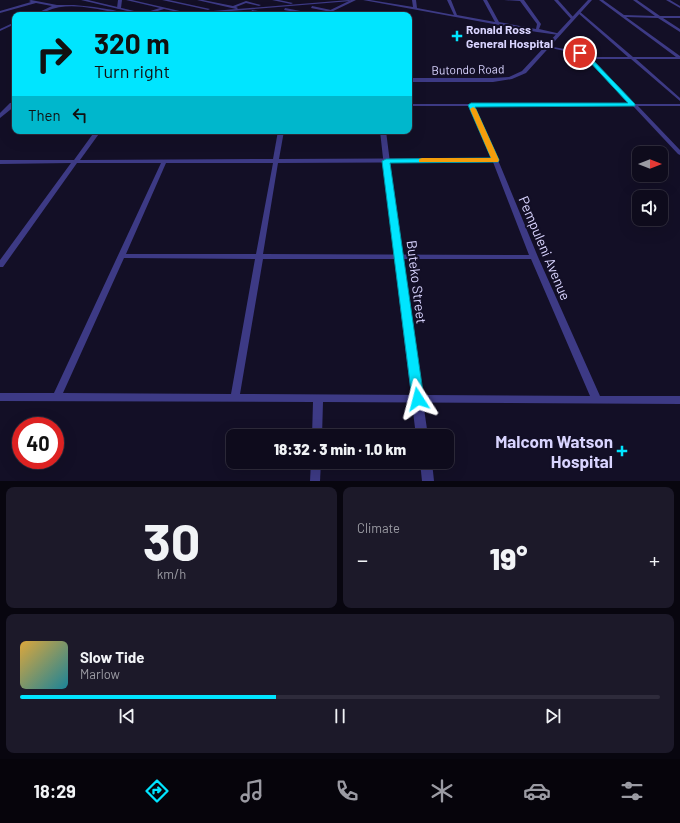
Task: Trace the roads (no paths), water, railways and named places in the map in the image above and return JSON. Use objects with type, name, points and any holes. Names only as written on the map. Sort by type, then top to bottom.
[{"type":"street","points":[[27,0],[56,6],[70,6],[117,12]]},
{"type":"street","points":[[83,0],[135,12]]},
{"type":"street","points":[[119,8],[120,0]]},
{"type":"street","points":[[128,0],[186,12]]},
{"type":"street","points":[[164,0],[222,12],[242,9],[303,6],[352,1]]},
{"type":"street","points":[[154,12],[187,0]]},
{"type":"street","points":[[199,0],[242,9]]},
{"type":"street","points":[[238,0],[300,12]]},
{"type":"street","points":[[274,0],[331,11],[352,1]]},
{"type":"street","points":[[310,0],[342,6]]},
{"type":"street","points":[[344,0],[352,1]]},
{"type":"street","points":[[365,0],[559,34]]},
{"type":"street","points":[[414,0],[415,9]]},
{"type":"street","points":[[449,0],[456,16]]},
{"type":"street","points":[[485,0],[498,24]]},
{"type":"street","points":[[506,0],[522,0],[539,24],[537,31]]},
{"type":"street","points":[[556,0],[573,19]]},
{"type":"street","name":"Butondo Road","points":[[412,80],[493,80],[510,78],[524,72],[590,0]]},
{"type":"street","points":[[601,0],[680,58]]},
{"type":"street","points":[[635,0],[680,31]]},
{"type":"street","points":[[668,0],[680,7]]},
{"type":"street","points":[[227,11],[245,1]]},
{"type":"street","points":[[245,1],[250,9],[262,12]]},
{"type":"street","points":[[0,12],[35,2]]},
{"type":"street","points":[[44,11],[56,6]]},
{"type":"street","points":[[44,11],[49,12]]},
{"type":"street","points":[[204,12],[216,11]]},
{"type":"street","points":[[579,12],[680,100]]},
{"type":"street","points":[[623,16],[680,17]]},
{"type":"street","points":[[0,26],[12,24]]},
{"type":"street","points":[[0,30],[12,24]]},
{"type":"street","points":[[548,47],[580,53],[589,58],[680,153]]},
{"type":"street","points":[[589,58],[680,58]]},
{"type":"street","points":[[412,105],[680,105]]},
{"type":"street","name":"Pempuleni Avenue","points":[[471,105],[534,257],[597,400]]},
{"type":"street","points":[[0,116],[12,106]]},
{"type":"street","points":[[0,265],[96,134]]},
{"type":"street","points":[[235,398],[281,134]]},
{"type":"street","name":"Buteko Street","points":[[383,134],[421,429]]},
{"type":"street","points":[[0,162],[495,160]]},
{"type":"street","points":[[57,397],[164,162]]},
{"type":"street","points":[[122,256],[534,257]]},
{"type":"street","points":[[0,397],[680,400]]},
{"type":"street","points":[[317,429],[318,398]]},
{"type":"street","points":[[315,481],[316,469]]},
{"type":"street","points":[[427,469],[428,481]]},
{"type":"place","name":"Ronald Ross General Hospital","points":[[457,36]]},
{"type":"place","name":"Malcom Watson Hospital","points":[[622,451]]}]
